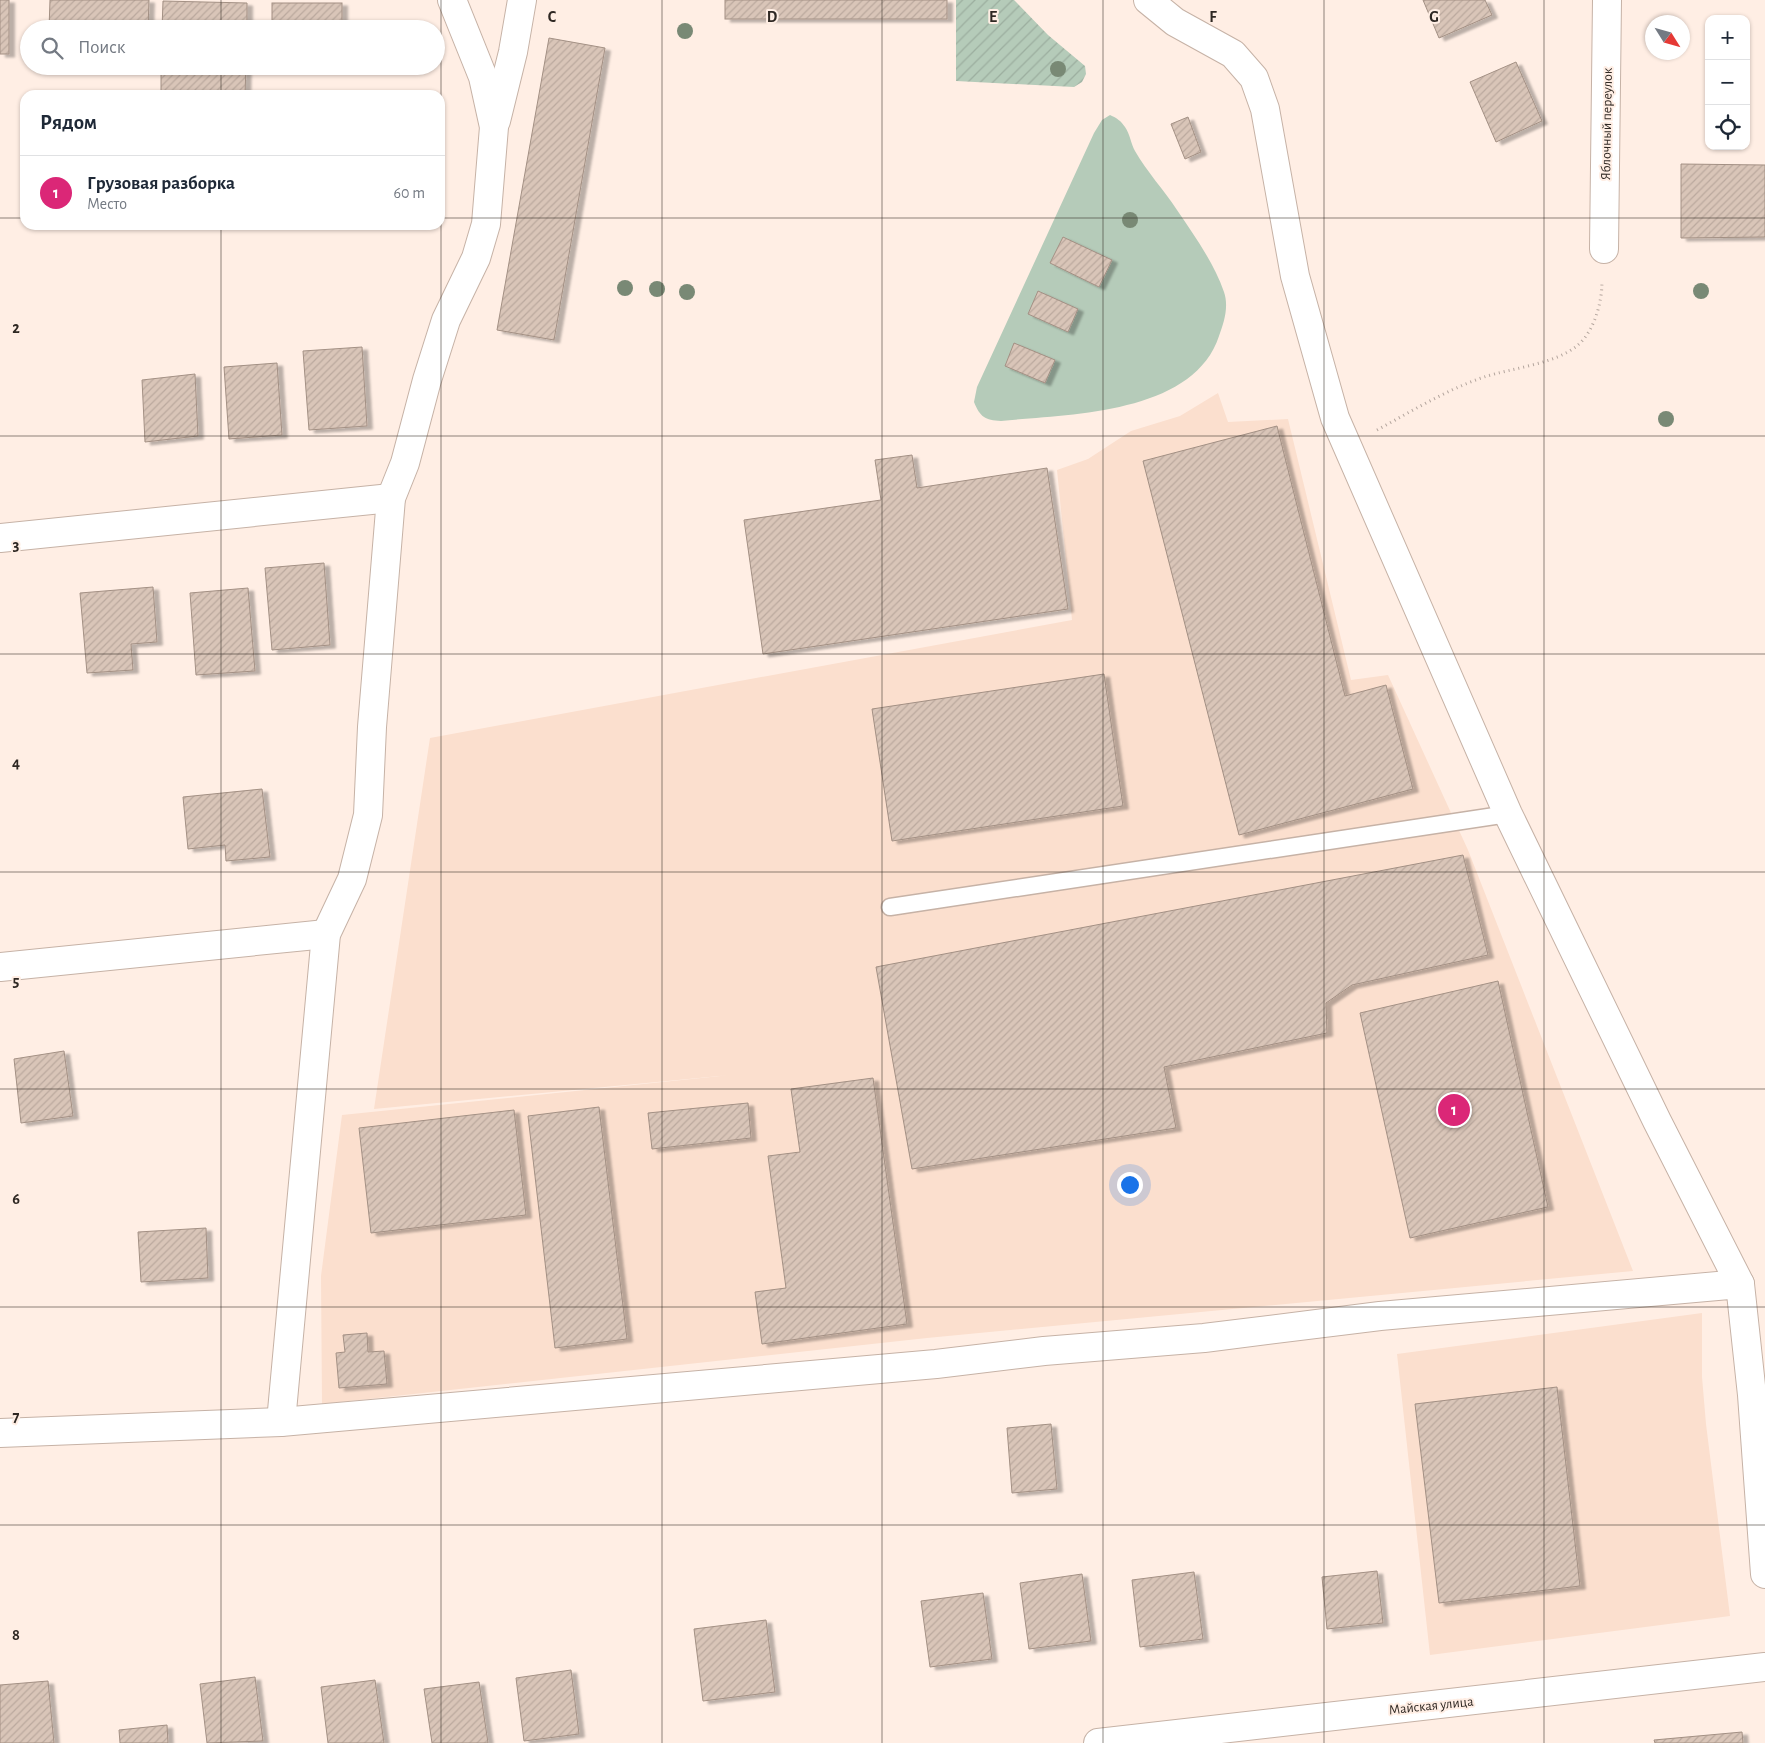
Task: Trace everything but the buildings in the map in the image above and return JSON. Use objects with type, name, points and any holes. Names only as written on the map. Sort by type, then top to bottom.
[{"type":"street","points":[[452,0],[483,77],[494,127]]},
{"type":"street","points":[[281,1422],[326,934],[352,879],[368,815],[372,727],[391,498],[405,464],[427,380],[446,320],[476,258],[486,224],[494,127],[513,52],[522,0]]},
{"type":"street","points":[[1148,0],[1175,22],[1233,54],[1254,78],[1265,109],[1295,276],[1336,418],[1347,446],[1508,814],[1657,1121],[1740,1284],[1752,1395],[1765,1574]]},
{"type":"street","name":"Яблочный переулок","points":[[1604,249],[1608,0]]},
{"type":"street","points":[[0,538],[391,498]]},
{"type":"street","points":[[0,967],[326,934]]},
{"type":"street","points":[[0,1433],[281,1422],[936,1364],[1044,1351],[1204,1338],[1380,1316],[1740,1284]]},
{"type":"street","name":"Майская улица","points":[[1098,1743],[1765,1667]]},
{"type":"lane","points":[[890,907],[1508,814]]},
{"type":"path","points":[[1347,446],[1456,388],[1484,377],[1564,354],[1576,346],[1590,331],[1595,319],[1602,286],[1604,249]]},
{"type":"shaded area","points":[[1218,393],[1228,422],[1288,419],[1351,680],[1388,675],[1468,850],[1633,1271],[927,1338],[322,1404],[321,1276],[342,1115],[730,1075],[374,1109],[430,738],[1072,620],[1057,470],[1088,459],[1131,431],[1180,416]]},
{"type":"shaded area","points":[[1702,1313],[1702,1377],[1706,1424],[1730,1616],[1430,1655],[1397,1354]]},
{"type":"green space","points":[[956,0],[1014,0],[1048,35],[1085,66],[1086,74],[1082,82],[1074,87],[956,81]]},
{"type":"green space","points":[[1110,115],[1119,120],[1125,127],[1140,159],[1190,229],[1215,270],[1224,292],[1226,303],[1224,320],[1219,336],[1205,362],[1183,382],[1156,396],[1125,406],[1093,412],[1001,421],[987,419],[978,411],[974,402],[977,387],[1094,133],[1102,120]]},
{"type":"place","name":"Грузовая разборка","points":[[1454,1110]]}]
